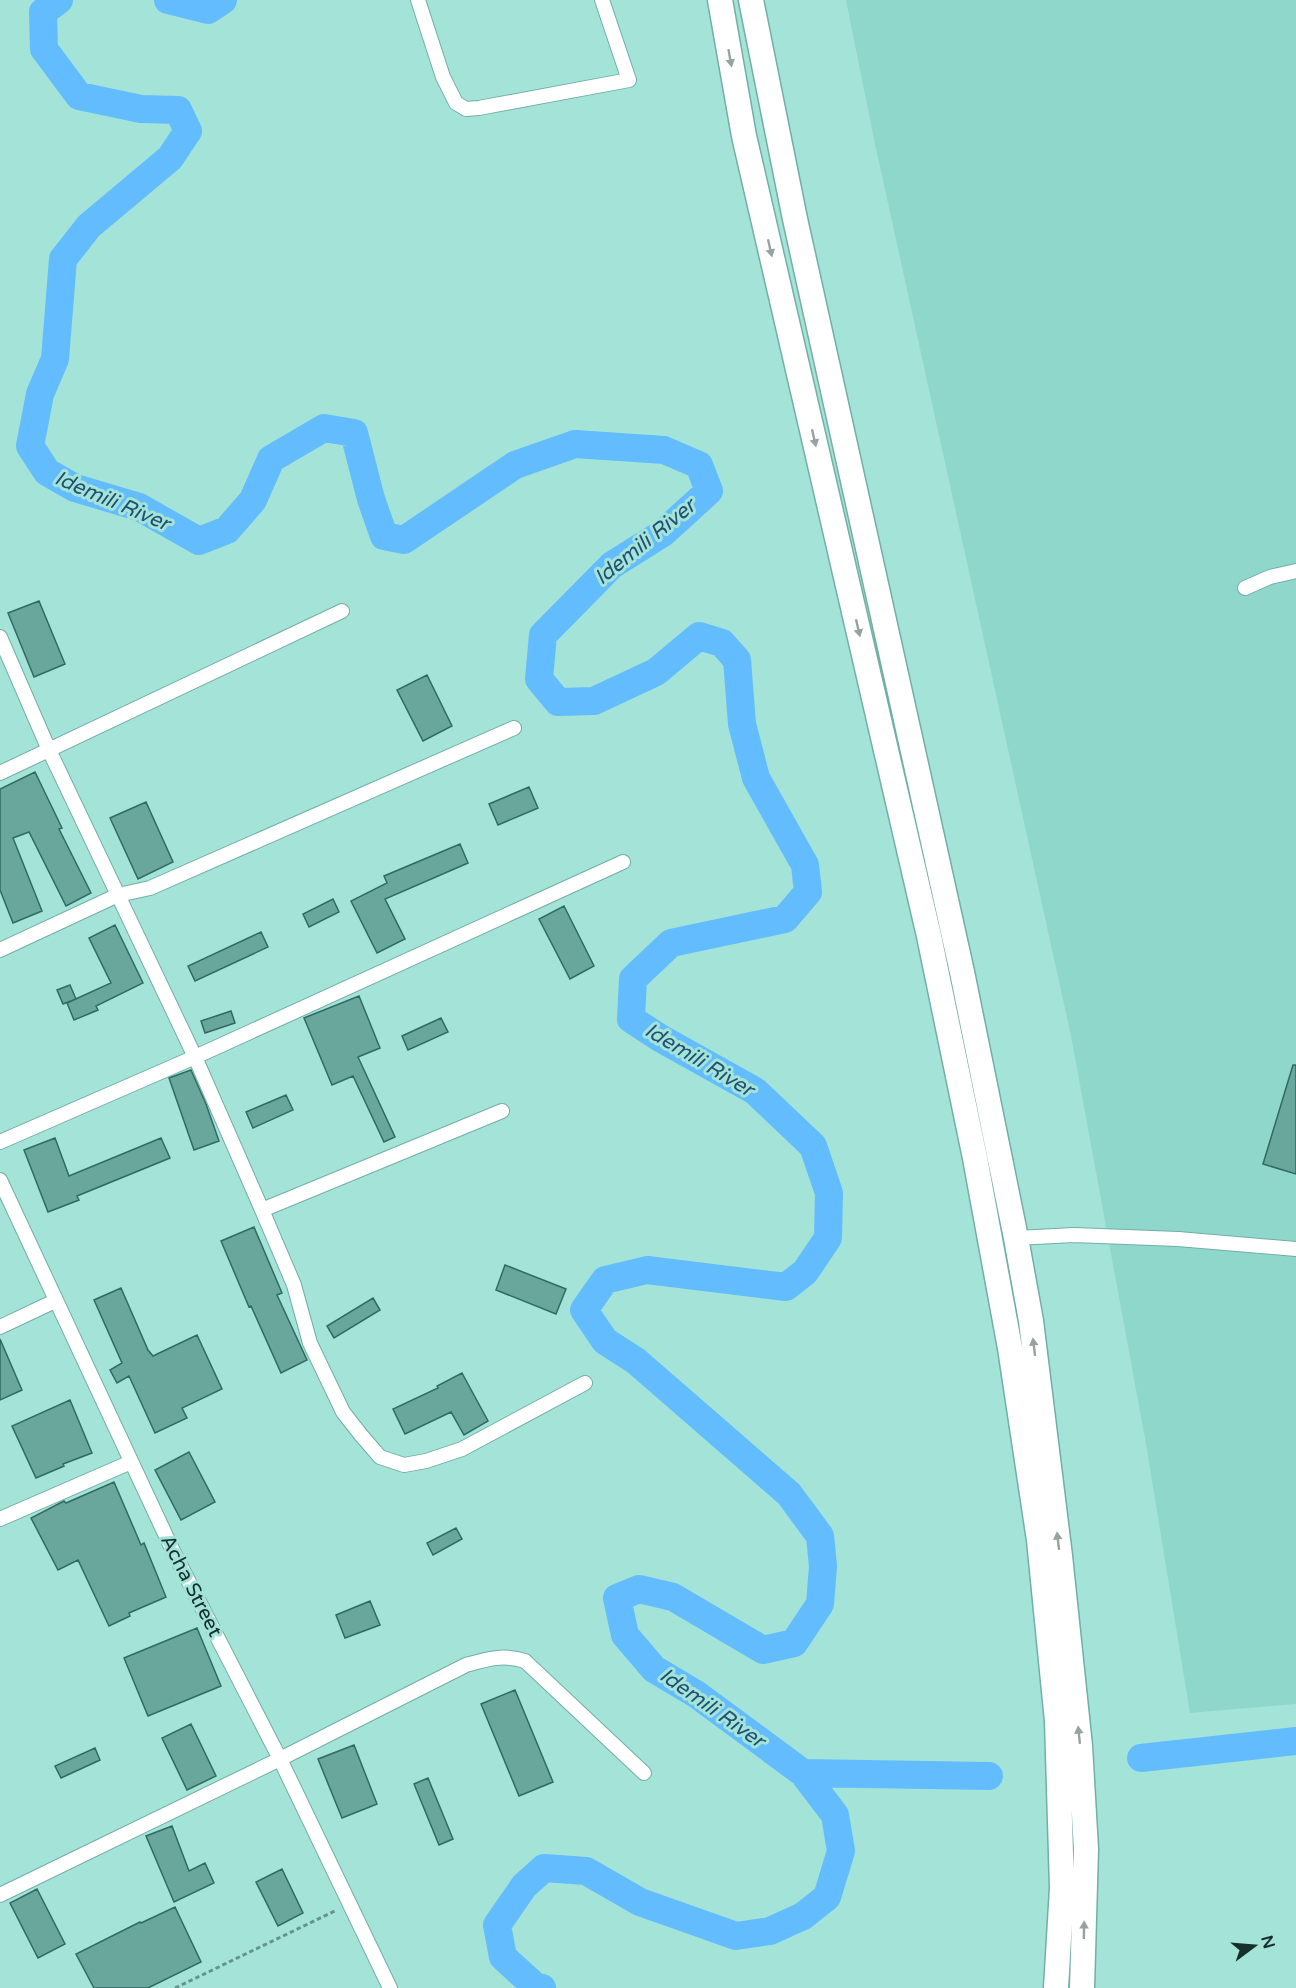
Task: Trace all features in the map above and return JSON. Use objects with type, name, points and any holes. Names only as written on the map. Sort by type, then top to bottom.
[{"type":"highway","points":[[720,0],[744,136],[929,936],[975,1158],[1010,1348],[1039,1540],[1057,1721],[1062,1888],[1056,1988]]},
{"type":"highway","points":[[751,0],[795,219],[960,960],[1031,1322],[1060,1556],[1080,1746],[1086,1849],[1082,1988]]},
{"type":"street","points":[[418,0],[443,77],[456,103],[466,109],[629,80],[602,0]]},
{"type":"street","points":[[1245,588],[1270,577],[1296,571]]},
{"type":"street","points":[[0,773],[342,611]]},
{"type":"street","points":[[0,637],[49,750],[195,1057],[294,1285],[310,1343],[343,1412],[361,1435],[381,1457],[404,1465],[426,1461],[462,1449],[585,1383]]},
{"type":"street","points":[[0,950],[118,895],[150,888],[514,728]]},
{"type":"street","points":[[0,1142],[195,1057],[623,862]]},
{"type":"street","points":[[262,1210],[502,1111]]},
{"type":"street","name":"Acha Street","points":[[0,1180],[178,1562],[280,1759],[390,1988]]},
{"type":"street","points":[[1016,1238],[1074,1235],[1178,1239],[1296,1249]]},
{"type":"street","points":[[0,1327],[55,1300]]},
{"type":"street","points":[[0,1519],[131,1462]]},
{"type":"street","points":[[0,1895],[280,1759],[466,1665],[492,1657],[512,1656],[525,1661],[644,1773]]},
{"type":"path","points":[[176,1988],[350,1904]]},
{"type":"shaded area","points":[[846,0],[1296,0],[1296,1704],[1190,1713],[1146,1444],[1071,1036],[875,144]]},
{"type":"building","points":[[39,601],[65,664],[34,677],[8,613]]},
{"type":"building","points":[[427,675],[452,726],[423,741],[397,690]]},
{"type":"building","points":[[35,772],[62,828],[59,829],[91,893],[66,906],[29,832],[13,838],[42,911],[13,923],[0,890],[0,789]]},
{"type":"building","points":[[529,787],[538,808],[498,825],[489,804]]},
{"type":"building","points":[[146,802],[173,862],[138,879],[110,818]]},
{"type":"building","points":[[460,844],[468,863],[385,899],[405,939],[377,953],[351,901],[387,883],[384,876]]},
{"type":"building","points":[[333,899],[339,912],[309,927],[303,914]]},
{"type":"building","points":[[564,906],[594,966],[570,979],[539,919]]},
{"type":"building","points":[[115,925],[143,983],[96,1006],[98,1010],[74,1020],[67,1003],[111,983],[89,938]]},
{"type":"building","points":[[261,932],[268,947],[195,981],[188,966]]},
{"type":"building","points":[[70,985],[76,999],[63,1004],[57,990]]},
{"type":"building","points":[[359,996],[380,1048],[358,1057],[395,1137],[384,1142],[353,1076],[332,1085],[304,1018]]},
{"type":"building","points":[[231,1011],[235,1023],[205,1033],[201,1021]]},
{"type":"building","points":[[441,1018],[448,1032],[408,1050],[402,1036]]},
{"type":"building","points":[[1293,1065],[1296,1065],[1296,1174],[1263,1164]]},
{"type":"building","points":[[191,1070],[219,1141],[194,1150],[169,1078]]},
{"type":"building","points":[[286,1095],[293,1110],[253,1128],[246,1112]]},
{"type":"building","points":[[55,1138],[69,1176],[161,1138],[170,1158],[77,1196],[79,1200],[48,1212],[24,1150]]},
{"type":"building","points":[[254,1227],[282,1293],[277,1295],[307,1360],[281,1373],[251,1306],[249,1307],[221,1241]]},
{"type":"building","points":[[505,1265],[566,1289],[556,1314],[496,1290]]},
{"type":"building","points":[[121,1288],[148,1350],[153,1356],[197,1335],[222,1389],[182,1408],[187,1418],[155,1433],[129,1376],[117,1383],[110,1370],[122,1363],[94,1300]]},
{"type":"building","points":[[373,1298],[380,1310],[334,1338],[327,1326]]},
{"type":"building","points":[[0,1339],[22,1390],[0,1400]]},
{"type":"building","points":[[462,1373],[488,1421],[464,1435],[451,1412],[405,1434],[393,1409],[438,1388],[437,1386]]},
{"type":"building","points":[[70,1400],[92,1453],[36,1478],[12,1426]]},
{"type":"building","points":[[189,1452],[215,1502],[181,1520],[155,1470]]},
{"type":"building","points":[[114,1482],[141,1545],[144,1543],[166,1597],[129,1613],[130,1616],[109,1626],[78,1560],[58,1570],[31,1518],[64,1501],[66,1503]]},
{"type":"building","points":[[456,1528],[462,1539],[433,1555],[427,1543]]},
{"type":"building","points":[[370,1601],[380,1625],[345,1638],[336,1615]]},
{"type":"building","points":[[197,1628],[221,1686],[148,1716],[124,1658]]},
{"type":"building","points":[[515,1690],[553,1782],[519,1796],[481,1704]]},
{"type":"building","points":[[191,1724],[216,1776],[187,1790],[162,1738]]},
{"type":"building","points":[[354,1745],[377,1804],[342,1818],[318,1759]]},
{"type":"building","points":[[95,1748],[100,1760],[61,1778],[55,1766]]},
{"type":"building","points":[[428,1778],[453,1839],[439,1845],[414,1784]]},
{"type":"building","points":[[172,1826],[189,1871],[205,1863],[214,1883],[174,1902],[146,1836]]},
{"type":"building","points":[[282,1869],[303,1913],[278,1926],[256,1882]]},
{"type":"building","points":[[37,1889],[65,1944],[38,1958],[10,1903]]},
{"type":"building","points":[[175,1907],[201,1962],[148,1988],[94,1988],[76,1954]]},
{"type":"waterway","name":"Idemili River","points":[[59,0],[43,12],[44,49],[79,96],[141,109],[178,110],[188,131],[170,158],[89,226],[63,259],[55,359],[40,394],[30,446],[47,472],[75,488],[139,507],[199,541],[227,530],[253,500],[271,459],[324,428],[354,433],[371,499],[384,536],[404,540],[515,465],[575,444],[664,450],[699,465],[709,491],[663,533],[612,565],[543,635],[539,679],[558,702],[594,701],[656,672],[699,636],[722,643],[737,660],[742,724],[756,778],[805,865],[808,892],[785,919],[671,943],[633,979],[631,1019],[660,1038],[755,1091],[813,1146],[829,1193],[828,1238],[805,1272],[786,1287],[647,1270],[605,1280],[584,1310],[605,1341],[636,1361],[789,1494],[820,1536],[823,1566],[820,1604],[794,1643],[763,1650],[673,1597],[639,1589],[617,1598],[625,1635],[654,1669],[696,1694],[803,1773],[835,1815],[841,1851],[827,1897],[803,1916],[770,1931],[736,1936],[640,1902],[586,1871],[544,1868],[524,1886],[497,1925],[503,1957],[535,1986],[542,1988]]},
{"type":"waterway","name":"Idemili River","points":[[168,0],[208,10],[223,0]]},
{"type":"waterway","points":[[1141,1758],[1296,1741]]},
{"type":"waterway","points":[[803,1773],[989,1776]]}]
